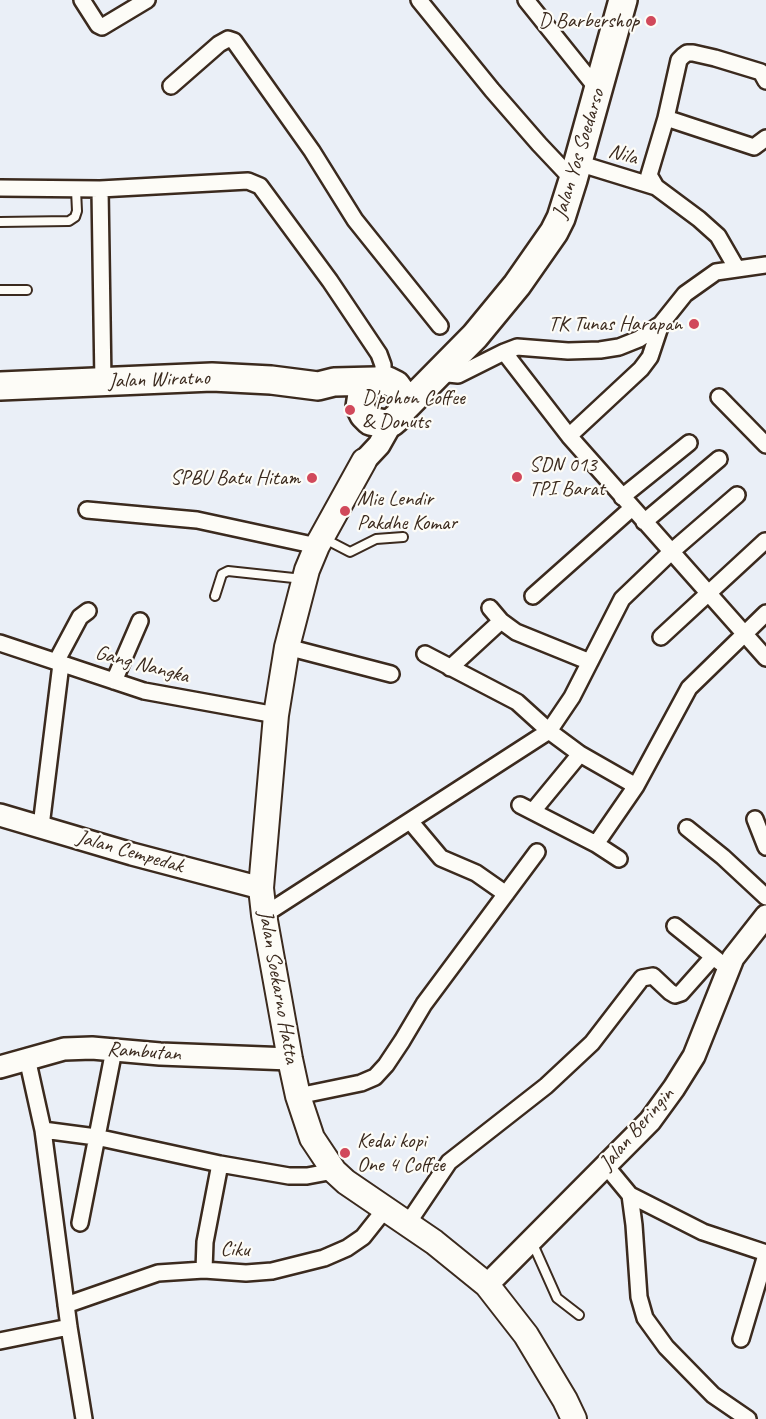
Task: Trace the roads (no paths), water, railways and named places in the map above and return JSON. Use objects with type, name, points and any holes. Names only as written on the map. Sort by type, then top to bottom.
[{"type":"highway","name":"Jalan Yos Soedarso","points":[[381,415],[440,374],[517,285],[554,232],[576,172],[623,0]]},
{"type":"highway","points":[[382,381],[396,385],[404,400],[381,415],[360,400],[365,388],[382,381],[440,374]]},
{"type":"highway","name":"Jalan Wiratno","points":[[0,386],[212,377],[271,380],[318,386],[334,382],[382,381]]},
{"type":"highway","name":"Jalan Wiratno","points":[[318,386],[333,398],[381,415]]},
{"type":"main road","name":"Jalan Soekarno Hatta","points":[[364,460],[320,542],[304,579],[288,647],[276,715],[261,888],[298,1096],[312,1138],[334,1170],[346,1182],[386,1208],[488,1285],[526,1335],[574,1419]]},
{"type":"street","points":[[82,0],[98,25],[102,27],[147,0]]},
{"type":"street","points":[[419,0],[539,144],[576,172]]},
{"type":"street","points":[[526,0],[598,91]]},
{"type":"street","points":[[171,86],[219,44],[228,39],[234,41],[312,150],[355,220],[440,326]]},
{"type":"street","points":[[656,187],[649,175],[666,118],[679,60],[687,53],[715,58],[761,72],[766,81]]},
{"type":"street","points":[[666,118],[754,147],[766,138]]},
{"type":"street","name":"Nila","points":[[576,172],[656,187],[718,236],[737,269]]},
{"type":"street","points":[[0,188],[76,190],[248,181],[260,186],[330,280],[379,354],[383,365],[382,381]]},
{"type":"street","points":[[100,189],[103,383]]},
{"type":"street","points":[[440,374],[458,375],[517,347],[568,351],[619,347],[639,339],[661,324],[685,294],[716,272],[766,265]]},
{"type":"street","points":[[569,436],[641,369],[650,357],[661,324]]},
{"type":"street","points":[[504,352],[569,436],[708,596],[766,658]]},
{"type":"street","points":[[718,397],[766,445]]},
{"type":"street","name":"Jalan Soekarno Hatta","points":[[364,460],[379,445],[381,415]]},
{"type":"street","points":[[533,596],[689,443]]},
{"type":"street","points":[[644,522],[719,459]]},
{"type":"street","points":[[264,915],[549,731],[572,697],[622,599],[670,552],[737,495]]},
{"type":"street","points":[[87,510],[197,520],[320,542]]},
{"type":"street","points":[[661,637],[765,541]]},
{"type":"street","points":[[490,608],[501,621],[528,639],[590,662]]},
{"type":"street","points":[[41,826],[59,663],[80,617],[88,612]]},
{"type":"street","points":[[596,844],[636,786],[689,687],[766,613]]},
{"type":"street","points":[[114,681],[140,621]]},
{"type":"street","points":[[450,668],[501,621]]},
{"type":"street","name":"Gang Nangka","points":[[0,643],[144,691],[276,715]]},
{"type":"street","points":[[288,647],[391,674]]},
{"type":"street","points":[[424,654],[517,702],[549,731],[580,754],[636,786]]},
{"type":"street","points":[[580,754],[526,808],[596,844],[618,859]]},
{"type":"street","name":"Jalan Cempedak","points":[[0,815],[132,854],[261,888]]},
{"type":"street","points":[[755,819],[766,847]]},
{"type":"street","points":[[410,821],[441,858],[476,873],[506,894]]},
{"type":"street","points":[[687,828],[723,857],[766,897]]},
{"type":"street","points":[[298,1096],[361,1083],[375,1077],[402,1041],[424,1004],[537,852]]},
{"type":"street","name":"Jalan Beringin","points":[[488,1285],[650,1120],[694,1056],[721,963],[733,958],[766,916]]},
{"type":"street","points":[[408,1224],[449,1162],[546,1086],[592,1043],[642,978],[648,975],[653,976],[675,995],[721,963],[675,926]]},
{"type":"street","name":"Rambutan","points":[[0,1067],[64,1049],[290,1059]]},
{"type":"street","points":[[80,1223],[114,1050]]},
{"type":"street","points":[[27,1058],[43,1130],[69,1327],[84,1419]]},
{"type":"street","points":[[43,1130],[96,1137],[220,1164],[289,1176],[307,1176],[334,1170]]},
{"type":"street","points":[[204,1270],[205,1242],[220,1164]]},
{"type":"street","points":[[606,1166],[630,1195],[703,1232],[766,1254],[741,1339]]},
{"type":"street","points":[[630,1195],[639,1297],[645,1318],[666,1347],[713,1395],[748,1419]]},
{"type":"street","name":"Ciku","points":[[66,1305],[158,1273],[204,1270],[246,1273],[272,1271],[324,1258],[347,1248],[363,1237],[386,1208]]},
{"type":"street","points":[[0,1341],[69,1327]]},
{"type":"lane","points":[[0,222],[69,221],[75,217],[76,190]]},
{"type":"lane","points":[[0,290],[27,290]]},
{"type":"lane","points":[[320,542],[350,552],[376,539],[403,537]]},
{"type":"lane","points":[[215,596],[222,574],[228,571],[304,579]]},
{"type":"lane","points":[[532,1240],[557,1298],[579,1315]]},
{"type":"place","name":"D Barbershop","points":[[651,21]]},
{"type":"place","name":"TK Tunas Harapan","points":[[694,324]]},
{"type":"place","name":"D'pohon Coffee & Donuts","points":[[350,410]]},
{"type":"place","name":"SDN 013 TPI Barat","points":[[517,477]]},
{"type":"place","name":"SPBU Batu Hitam","points":[[312,478]]},
{"type":"place","name":"Mie Lendir Pakdhe Komar","points":[[345,511]]},
{"type":"place","name":"Kedai kopi One 4 Coffee","points":[[345,1153]]}]
